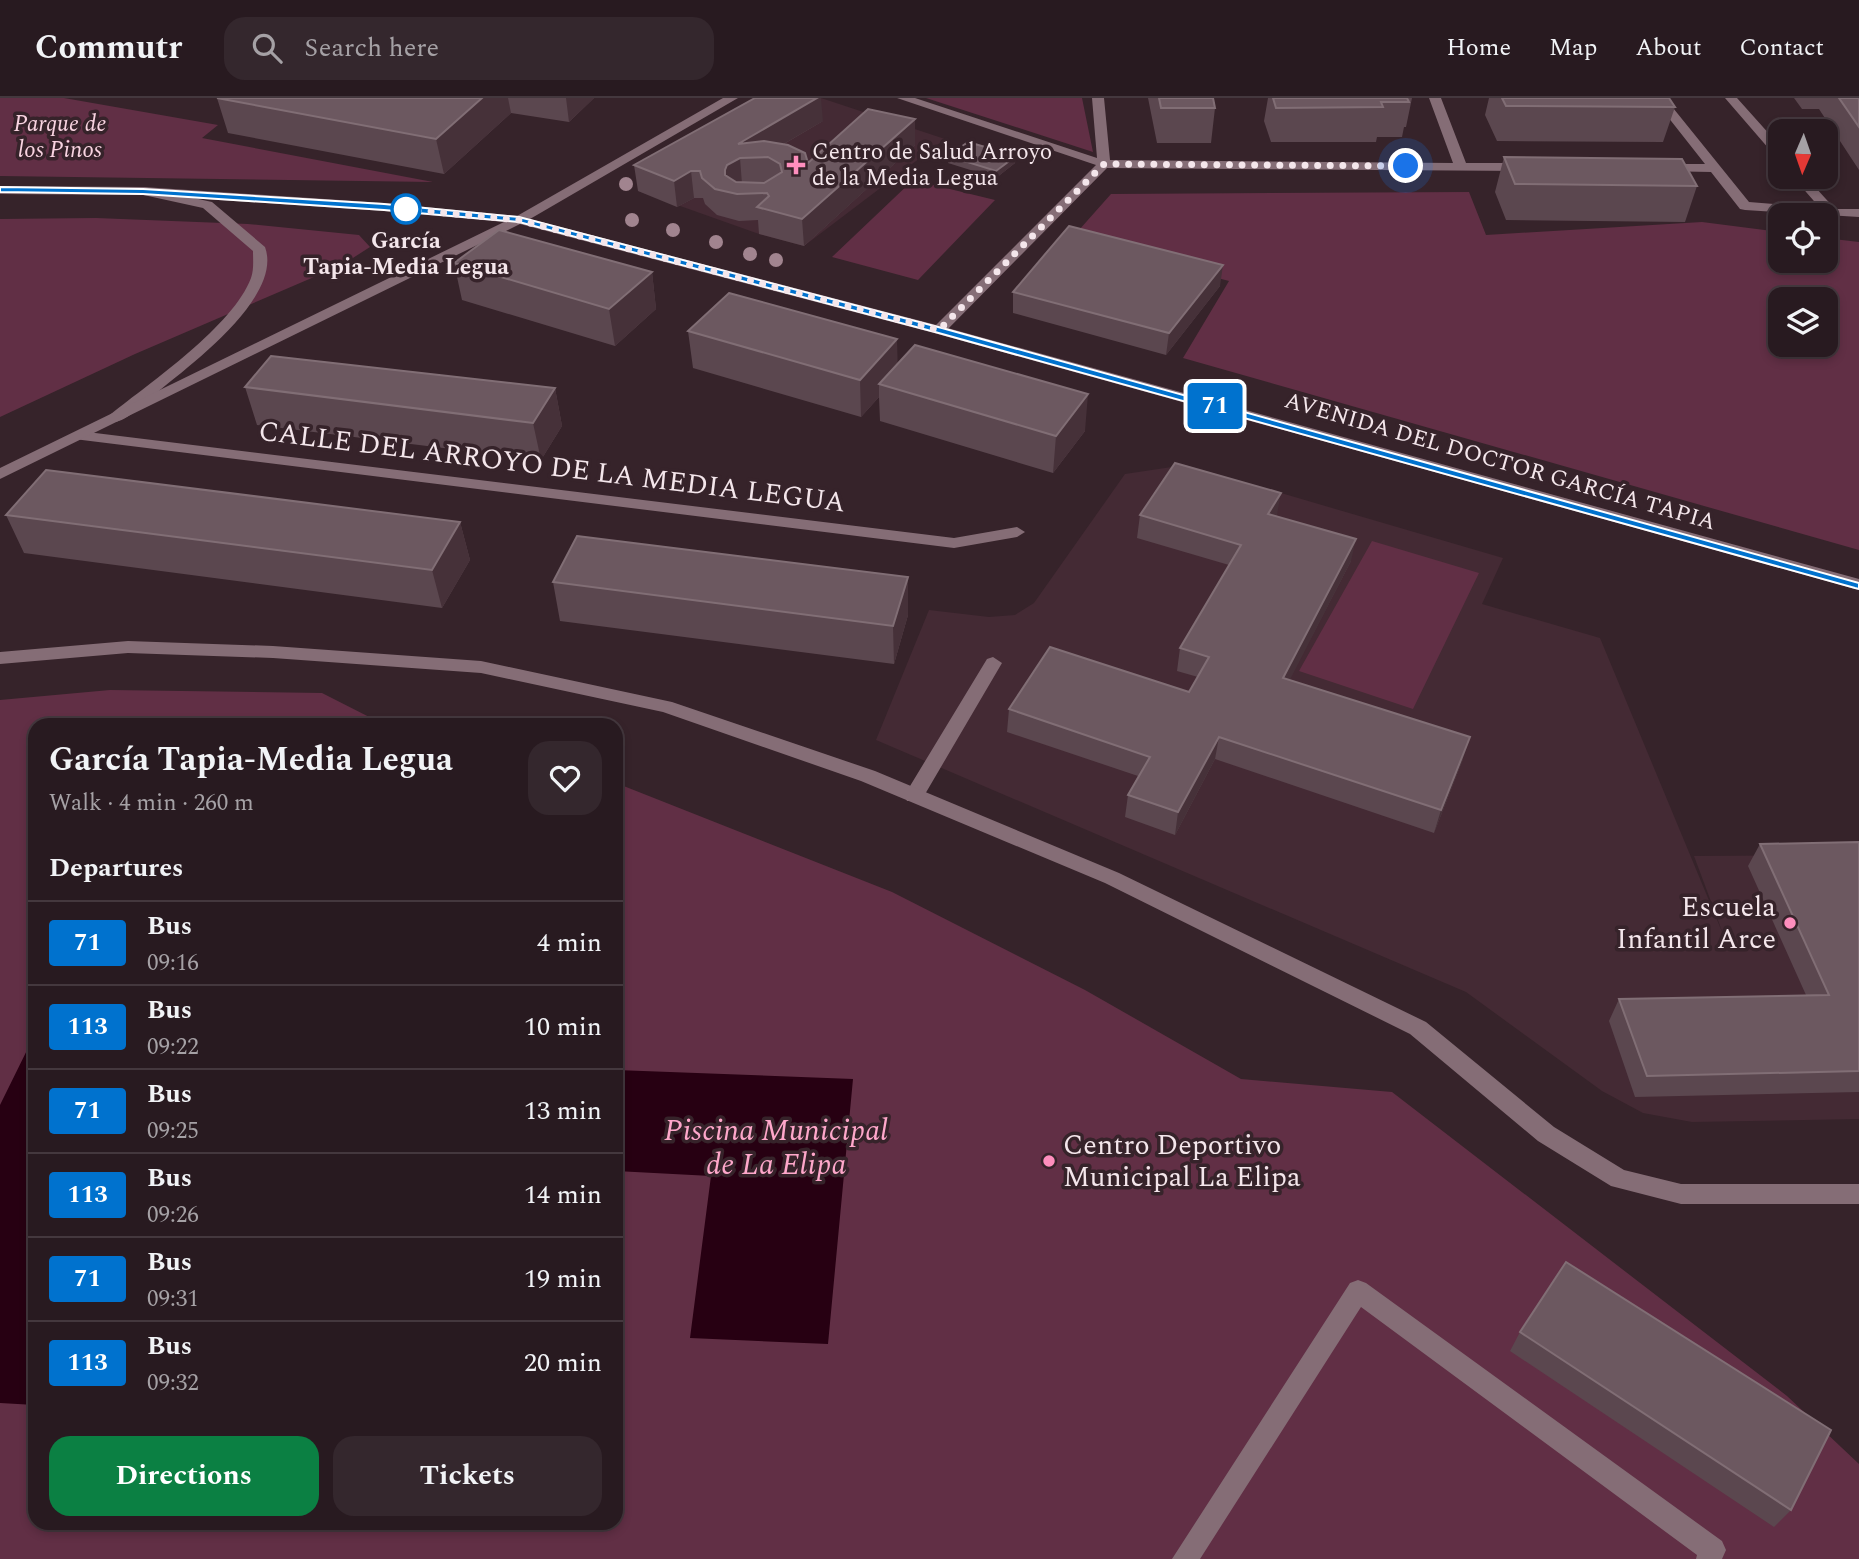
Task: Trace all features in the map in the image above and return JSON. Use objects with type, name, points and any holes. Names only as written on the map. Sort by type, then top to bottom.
[{"type":"street","points":[[0,474],[519,220],[732,98]]},
{"type":"street","points":[[903,98],[1104,164],[1541,167]]},
{"type":"street","points":[[1098,98],[1104,164]]},
{"type":"street","points":[[1435,98],[1461,166]]},
{"type":"street","points":[[1659,98],[1745,206],[1768,208]]},
{"type":"street","points":[[1731,98],[1768,140]]},
{"type":"street","points":[[939,330],[1104,164]]},
{"type":"street","points":[[1648,168],[1715,168]]},
{"type":"street","points":[[1810,189],[1822,203]]},
{"type":"street","name":"AVENIDA DEL DOCTOR GARCÍA TAPIA","points":[[0,190],[143,191],[384,207],[519,220],[939,330],[1859,585]]},
{"type":"street","name":"AVENIDA DEL DOCTOR GARCÍA TAPIA","points":[[110,422],[173,372],[215,334],[244,300],[258,277],[260,250],[207,205],[143,191]]},
{"type":"street","points":[[1838,213],[1859,214]]},
{"type":"street","name":"CALLE DEL ARROYO DE LA MEDIA LEGUA","points":[[79,436],[954,543],[1017,532]]},
{"type":"street","points":[[0,658],[128,648],[273,652],[481,667],[666,706],[868,776],[1112,878],[1418,1028],[1546,1134],[1619,1179],[1681,1195],[1859,1194]]},
{"type":"street","points":[[915,796],[993,663]]},
{"type":"street","points":[[1185,1559],[1358,1291],[1713,1550],[1709,1559]]},
{"type":"shaded area","name":"Centro de Salud Arroyo de la Media Legua","points":[[798,98],[821,98],[945,139],[804,246],[759,234],[638,191]]},
{"type":"shaded area","points":[[1185,465],[1503,558],[1482,604],[1600,638],[1725,939],[1694,856],[1859,855],[1859,1119],[1692,1122],[1643,1113],[1602,1091],[1466,992],[876,740],[929,610],[989,617],[1015,615],[1034,603],[1125,474]]},
{"type":"green space","name":"Parque de los Pinos","points":[[0,98],[64,98],[218,125],[202,138],[433,182],[0,176]]},
{"type":"green space","points":[[926,98],[1082,98],[1093,152]]},
{"type":"green space","points":[[913,180],[995,200],[918,280],[832,257]]},
{"type":"green space","points":[[1469,192],[1486,235],[1702,222],[1768,230],[1768,273],[1838,273],[1838,240],[1859,242],[1859,550],[1183,358],[1229,281],[1071,239],[1111,194]]},
{"type":"green space","points":[[96,218],[248,224],[359,235],[370,247],[342,265],[135,354],[0,417],[0,219]]},
{"type":"green space","points":[[1372,541],[1479,573],[1413,709],[1299,671]]},
{"type":"green space","name":"Centro Deportivo Municipal La Elipa","points":[[110,690],[322,693],[371,718],[28,718],[28,1530],[623,1530],[623,786],[892,892],[1085,990],[1241,1079],[1392,1092],[1787,1396],[1859,1464],[1859,1559],[0,1559],[0,700]]},
{"type":"water","points":[[28,1048],[28,1405],[0,1403],[0,1105]]},
{"type":"water","name":"Piscina Municipal de La Elipa","points":[[623,1070],[853,1079],[828,1344],[690,1338],[711,1176],[623,1171]]},
{"type":"building","points":[[217,98],[482,98],[436,139]]},
{"type":"building","points":[[755,98],[817,98],[738,144],[764,141],[788,145],[805,153],[808,163],[868,109],[915,119],[802,219],[757,207],[769,196],[767,193],[737,194],[715,189],[702,178],[700,171],[691,171],[674,181],[634,165]],"holes":[[[768,157],[780,164],[782,172],[764,183],[736,182],[725,175],[727,165],[740,158]]]},
{"type":"building","points":[[1159,98],[1213,98],[1215,108],[1161,108]]},
{"type":"building","points":[[1273,98],[1407,98],[1409,102],[1381,102],[1383,107],[1276,108]]},
{"type":"building","points":[[1502,98],[1669,98],[1675,107],[1506,106]]},
{"type":"building","points":[[1839,98],[1859,98],[1859,127]]},
{"type":"building","points":[[968,142],[1016,156],[996,171],[948,156]]},
{"type":"building","points":[[1504,157],[1682,159],[1697,186],[1515,184]]},
{"type":"building","points":[[1069,226],[1223,265],[1169,333],[1013,292]]},
{"type":"building","points":[[499,230],[652,272],[609,309],[454,263]]},
{"type":"building","points":[[729,293],[897,339],[860,380],[688,331]]},
{"type":"building","points":[[915,345],[1088,394],[1056,436],[879,384]]},
{"type":"building","points":[[271,356],[555,388],[533,423],[245,387]]},
{"type":"building","points":[[1175,463],[1281,493],[1268,514],[1356,539],[1283,678],[1470,737],[1441,810],[1219,737],[1178,812],[1128,795],[1150,757],[1009,709],[1050,647],[1189,692],[1209,657],[1180,648],[1241,545],[1140,515]]},
{"type":"building","points":[[46,470],[460,522],[432,570],[6,515]]},
{"type":"building","points":[[577,536],[908,577],[893,626],[553,582]]},
{"type":"building","points":[[1859,842],[1859,1071],[1647,1076],[1619,999],[1829,995],[1760,844]]},
{"type":"building","points":[[1566,1262],[1831,1430],[1791,1510],[1520,1332]]},
{"type":"bus line","name":"71","points":[[0,190],[143,191],[384,207],[519,220],[939,330],[1859,585]]},
{"type":"place","name":"Centro de Salud Arroyo de la Media Legua","points":[[796,165]]},
{"type":"place","name":"García Tapia-Media Legua","points":[[406,209]]},
{"type":"place","name":"Escuela Infantil Arce","points":[[1790,923]]},
{"type":"place","name":"Centro Deportivo Municipal La Elipa","points":[[1049,1161]]},
{"type":"route","points":[[406,209],[519,220],[939,330],[1104,164],[1406,166]]}]
